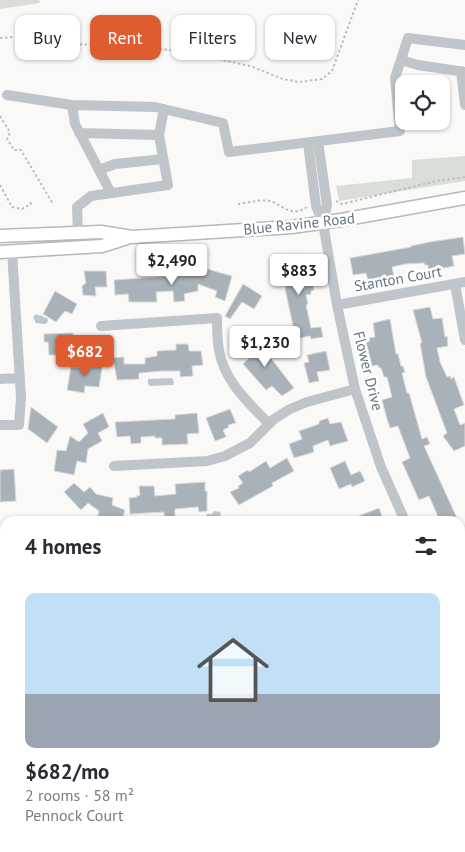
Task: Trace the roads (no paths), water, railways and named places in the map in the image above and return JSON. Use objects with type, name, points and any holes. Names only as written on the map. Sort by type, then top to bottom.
[{"type":"main road","name":"Blue Ravine Road","points":[[0,236],[101,232],[132,237],[262,229],[323,223],[465,198]]},
{"type":"main road","name":"Blue Ravine Road","points":[[6,252],[102,246],[132,237]]},
{"type":"street","points":[[7,95],[72,105],[155,107],[223,123],[229,152],[400,131],[395,78],[408,38],[465,45]]},
{"type":"street","points":[[400,60],[418,65],[463,72],[465,105]]},
{"type":"street","points":[[72,105],[75,124],[111,193]]},
{"type":"street","points":[[78,233],[77,207],[91,196],[168,186],[159,136],[164,109]]},
{"type":"street","points":[[80,133],[159,136]]},
{"type":"street","name":"Flower Drive","points":[[313,142],[316,206],[323,223],[337,305],[355,389],[381,467],[403,516]]},
{"type":"street","points":[[99,170],[114,164],[163,159]]},
{"type":"street","points":[[0,425],[19,425],[21,398],[6,252]]},
{"type":"street","points":[[460,283],[465,340]]},
{"type":"street","name":"Stanton Court","points":[[337,305],[460,283]]},
{"type":"street","points":[[101,326],[216,318],[218,348],[227,374],[242,396],[269,424]]},
{"type":"street","points":[[0,379],[20,378]]},
{"type":"street","points":[[114,466],[216,459],[250,443],[282,414],[298,406],[355,389]]}]
